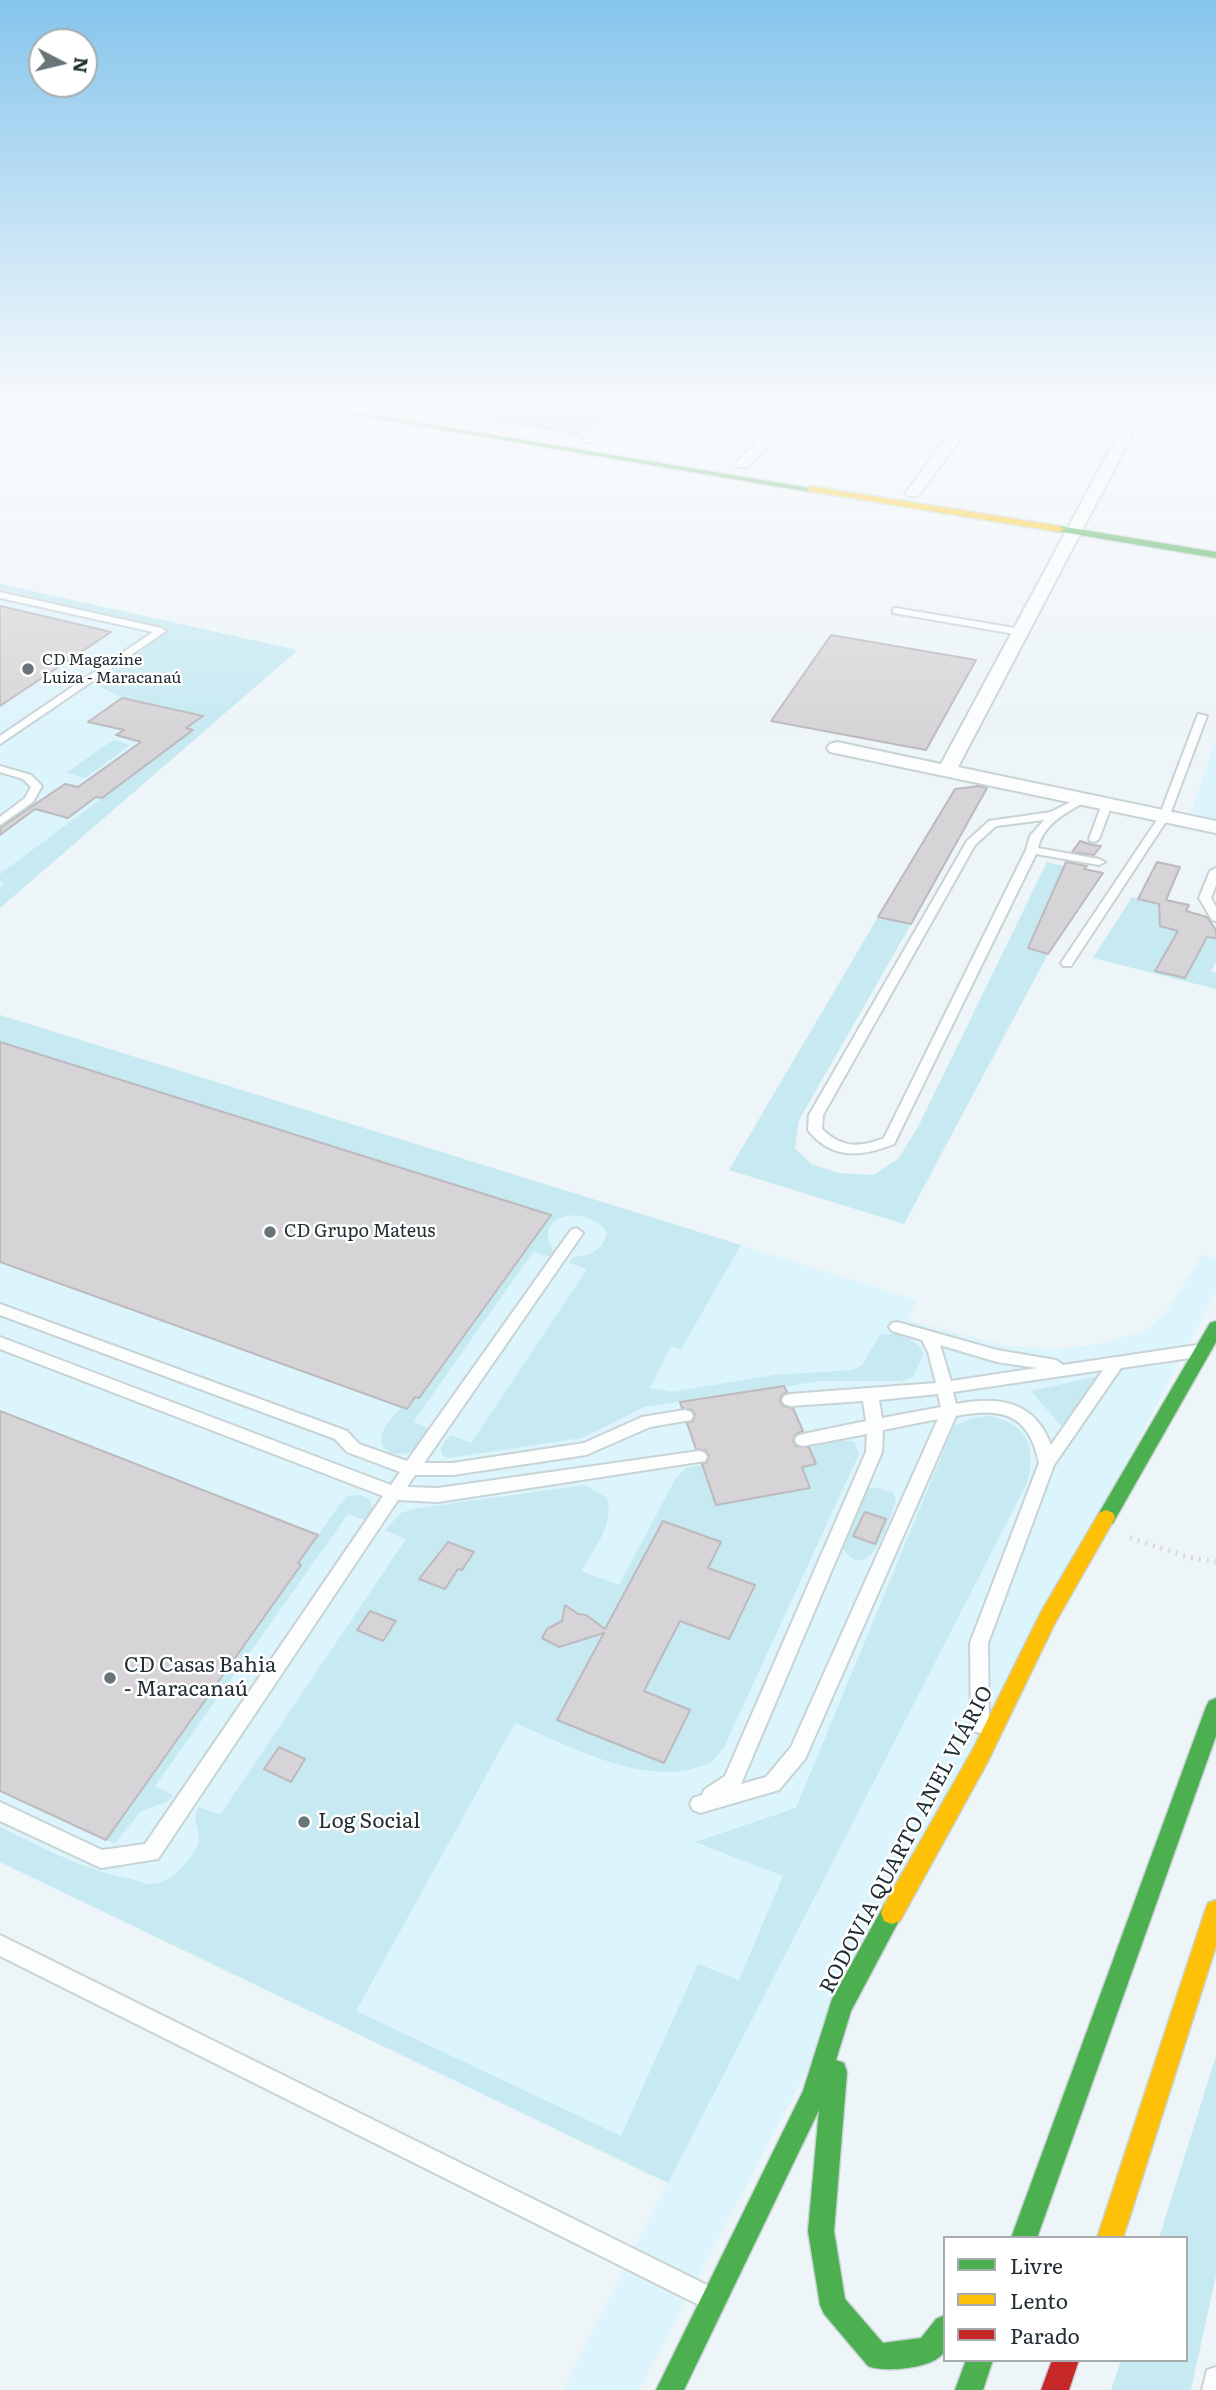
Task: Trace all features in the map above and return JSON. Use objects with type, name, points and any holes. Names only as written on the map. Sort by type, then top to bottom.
[{"type":"main road","points":[[1004,514],[1077,525],[1216,540]]},
{"type":"main road","points":[[1018,514],[1216,555]]},
{"type":"main road","name":"RODOVIA QUARTO ANEL VIÁRIO","points":[[670,2390],[814,2095],[841,2007],[980,1756],[1048,1618],[1216,1327]]},
{"type":"main road","points":[[1025,2236],[1216,1707]]},
{"type":"main road","points":[[1111,2236],[1216,1911]]},
{"type":"main road","points":[[841,2007],[821,2231],[834,2305],[877,2357],[928,2351],[943,2331]]},
{"type":"main road","points":[[1010,2227],[1056,2150]]},
{"type":"main road","points":[[969,2390],[978,2362]]},
{"type":"main road","points":[[1055,2390],[1065,2362]]},
{"type":"street","points":[[947,770],[1083,514]]},
{"type":"street","points":[[837,748],[1216,827]]},
{"type":"lane","points":[[0,595],[161,631],[0,741]]},
{"type":"lane","points":[[896,611],[1021,632]]},
{"type":"lane","points":[[1067,963],[1164,817],[1202,716]]},
{"type":"lane","points":[[0,769],[27,777],[37,786],[29,800],[0,822]]},
{"type":"lane","points":[[1054,815],[993,823],[971,844],[816,1115],[815,1130],[826,1143],[846,1150],[865,1152],[889,1141],[1032,850],[1035,835],[1054,815],[1082,799]]},
{"type":"lane","points":[[1094,839],[1107,804]]},
{"type":"lane","points":[[1032,850],[1099,862]]},
{"type":"lane","points":[[1215,913],[1205,898],[1216,870]]},
{"type":"lane","points":[[0,1811],[102,1859],[151,1853],[394,1493],[576,1233]]},
{"type":"lane","points":[[0,1309],[341,1436],[353,1448],[411,1469],[453,1469],[586,1449],[648,1421],[685,1416]]},
{"type":"lane","points":[[897,1327],[1019,1360],[1078,1368]]},
{"type":"lane","points":[[870,1393],[875,1426],[874,1451],[732,1782],[700,1804],[772,1784],[798,1754],[950,1411],[942,1388],[935,1346],[928,1337]]},
{"type":"lane","points":[[0,1343],[394,1493],[438,1494],[699,1457]]},
{"type":"lane","points":[[790,1400],[942,1388],[1202,1350]]},
{"type":"lane","points":[[980,1756],[979,1643],[1047,1463],[1117,1362]]},
{"type":"lane","points":[[803,1440],[981,1405],[1008,1407],[1027,1418],[1035,1427],[1044,1444],[1047,1463]]},
{"type":"lane","points":[[0,1945],[713,2300]]},
{"type":"lane","points":[[1214,2390],[1216,2379]]},
{"type":"path","points":[[1099,1528],[1188,1557],[1216,1562]]},
{"type":"shaded area","points":[[0,584],[298,650],[0,908]]},
{"type":"shaded area","points":[[0,584],[298,650],[0,908],[0,887],[4,883],[0,881],[0,874],[192,731],[186,728],[202,716],[122,698],[101,687],[102,679],[162,636],[166,628],[0,589]]},
{"type":"shaded area","points":[[1216,738],[1216,819],[1190,815]]},
{"type":"shaded area","points":[[113,740],[130,745],[85,778],[66,773]]},
{"type":"shaded area","points":[[1047,862],[1064,866],[1028,948],[1048,954],[904,1224],[729,1170],[878,917],[911,924],[799,1120],[795,1148],[811,1164],[839,1173],[873,1175],[898,1159],[918,1127]]},
{"type":"shaded area","points":[[1132,897],[1162,904],[1160,926],[1216,938],[1216,962],[1211,971],[1216,973],[1216,989],[1093,958]],"holes":[[[1177,932],[1205,940],[1185,978],[1155,970]]]},
{"type":"shaded area","points":[[0,1015],[917,1300],[907,1320],[1008,1346],[1053,1349],[1093,1345],[1143,1332],[1166,1313],[1203,1254],[1216,1260],[1216,1292],[639,2390],[563,2390],[667,2183],[0,1862]]},
{"type":"shaded area","points":[[0,1015],[741,1245],[681,1349],[671,1346],[650,1388],[671,1392],[774,1375],[853,1370],[862,1365],[880,1335],[886,1334],[911,1340],[924,1353],[913,1377],[904,1381],[821,1381],[644,1407],[582,1438],[448,1458],[442,1454],[441,1448],[450,1435],[471,1443],[587,1269],[569,1263],[574,1257],[595,1251],[603,1244],[607,1233],[602,1226],[586,1217],[566,1216],[552,1224],[548,1232],[554,1253],[551,1257],[533,1252],[413,1422],[431,1429],[423,1441],[408,1453],[391,1453],[386,1450],[381,1440],[388,1423],[410,1400],[419,1398],[551,1215],[0,1042]]},
{"type":"shaded area","points":[[1098,1376],[1064,1429],[1031,1391]]},
{"type":"shaded area","points":[[988,1416],[1002,1419],[1012,1425],[1021,1431],[1026,1439],[1031,1460],[1026,1485],[668,2183],[0,1862],[0,1827],[80,1864],[144,1883],[161,1882],[178,1872],[198,1845],[196,1811],[199,1807],[220,1815],[406,1539],[385,1530],[401,1513],[413,1509],[585,1485],[607,1498],[609,1508],[601,1536],[581,1571],[619,1585],[676,1478],[686,1468],[702,1465],[716,1505],[802,1467],[816,1464],[810,1447],[843,1440],[854,1442],[859,1454],[724,1747],[715,1758],[709,1763],[685,1770],[661,1772],[636,1769],[585,1753],[515,1723],[356,2011],[621,2136],[698,1964],[739,1980],[783,1876],[695,1842],[796,1808],[954,1426],[970,1419]]},
{"type":"shaded area","points":[[868,1488],[879,1488],[893,1493],[896,1501],[876,1547],[869,1556],[861,1560],[852,1558],[842,1547]]},
{"type":"shaded area","points":[[360,1495],[369,1499],[372,1508],[366,1521],[348,1514],[155,1786],[173,1795],[170,1800],[140,1812],[115,1843],[106,1840],[301,1565],[298,1563],[340,1504],[348,1496]]},
{"type":"shaded area","points":[[1216,2056],[1216,2275],[1191,2390],[1111,2390],[1120,2362],[1188,2362],[1188,2236],[1160,2236]]},
{"type":"building","name":"CD Magazine Luiza - Maracanaú","points":[[0,606],[111,632],[0,706]]},
{"type":"building","points":[[831,635],[976,660],[926,750],[771,721]]},
{"type":"building","points":[[122,698],[203,716],[186,728],[193,730],[102,798],[96,797],[68,818],[35,809],[0,835],[0,828],[65,784],[78,787],[141,742],[116,735],[124,730],[88,722]]},
{"type":"building","points":[[979,786],[987,788],[911,924],[878,917],[955,789]]},
{"type":"building","points":[[1080,841],[1101,846],[1094,855],[1072,852]]},
{"type":"building","points":[[1066,862],[1087,866],[1084,869],[1103,873],[1048,954],[1028,948]]},
{"type":"building","points":[[1157,862],[1180,867],[1166,900],[1189,905],[1186,911],[1207,917],[1216,930],[1216,938],[1207,937],[1185,978],[1155,971],[1178,931],[1160,926],[1159,904],[1138,899]]},
{"type":"building","name":"CD Grupo Mateus","points":[[0,1042],[551,1215],[419,1398],[415,1397],[407,1409],[0,1262]]},
{"type":"building","points":[[784,1386],[787,1392],[782,1395],[780,1401],[783,1406],[793,1408],[803,1431],[795,1435],[793,1441],[796,1446],[809,1447],[816,1464],[802,1467],[810,1488],[716,1505],[702,1464],[707,1462],[709,1456],[706,1451],[696,1449],[687,1423],[693,1421],[695,1415],[692,1410],[682,1408],[680,1402]]},
{"type":"building","name":"CD Casas Bahia - Maracanaú","points":[[0,1411],[318,1535],[298,1563],[301,1565],[106,1840],[0,1791]]},
{"type":"building","points":[[865,1512],[886,1519],[875,1544],[853,1536]]},
{"type":"building","points":[[663,1521],[721,1542],[708,1568],[755,1585],[729,1639],[680,1621],[644,1691],[690,1710],[664,1763],[557,1720],[604,1633],[559,1647],[542,1638],[547,1629],[562,1621],[565,1605],[578,1614],[586,1615],[605,1629]]},
{"type":"building","points":[[448,1542],[474,1552],[462,1570],[458,1569],[445,1589],[419,1579]]},
{"type":"building","points":[[370,1611],[396,1621],[383,1641],[357,1630]]},
{"type":"building","points":[[279,1747],[305,1759],[291,1782],[264,1769]]},
{"type":"traffic: fast","points":[[1059,529],[1216,555]]},
{"type":"traffic: fast","points":[[1106,1518],[1216,1327]]},
{"type":"traffic: fast","points":[[1025,2236],[1216,1707]]},
{"type":"traffic: fast","points":[[670,2390],[814,2095],[840,2007],[892,1913]]},
{"type":"traffic: fast","points":[[835,2072],[821,2231],[833,2305],[877,2357],[928,2351],[943,2331]]},
{"type":"traffic: fast","points":[[969,2390],[979,2362]]},
{"type":"traffic: slow","points":[[963,514],[1059,529]]},
{"type":"traffic: slow","points":[[892,1913],[980,1756],[1048,1618],[1106,1518]]},
{"type":"traffic: slow","points":[[1111,2236],[1216,1911]]},
{"type":"traffic: jam","points":[[1055,2390],[1065,2362]]},
{"type":"place","name":"CD Magazine Luiza - Maracanaú","points":[[28,669]]},
{"type":"place","name":"CD Grupo Mateus","points":[[270,1232]]},
{"type":"place","name":"CD Casas Bahia - Maracanaú","points":[[110,1678]]},
{"type":"place","name":"Log Social","points":[[304,1822]]}]
